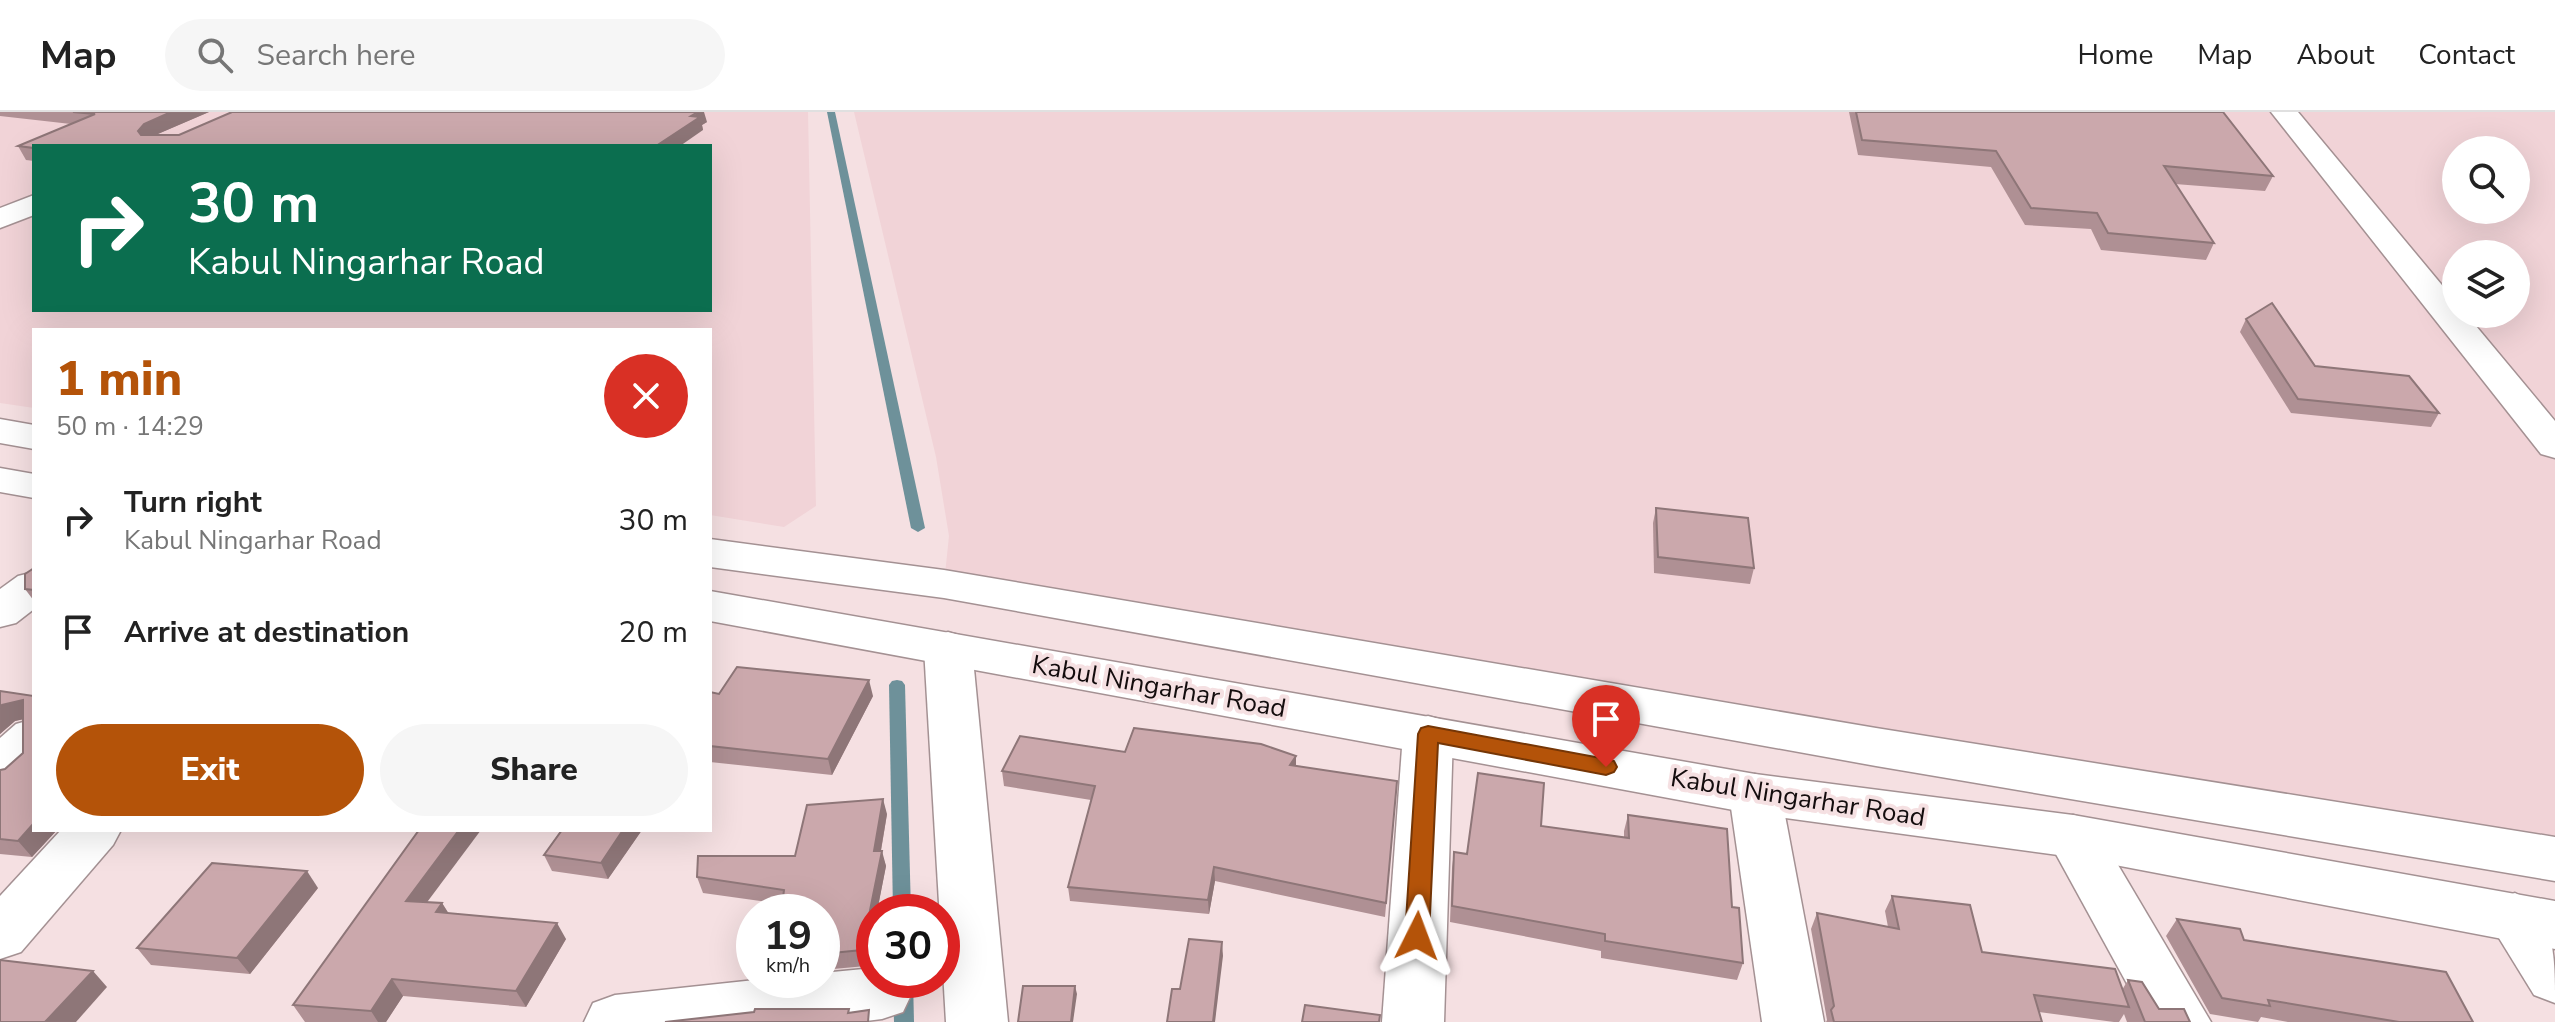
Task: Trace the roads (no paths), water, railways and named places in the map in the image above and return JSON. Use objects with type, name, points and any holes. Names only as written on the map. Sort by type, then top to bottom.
[{"type":"main road","points":[[2284,112],[2555,446]]},
{"type":"main road","points":[[0,219],[32,205]]},
{"type":"main road","points":[[0,431],[32,437]]},
{"type":"main road","points":[[0,480],[32,486]]},
{"type":"main road","points":[[712,553],[944,584],[1876,747],[2555,859]]},
{"type":"main road","points":[[0,612],[32,588]]},
{"type":"main road","name":"Kabul Ningarhar Road","points":[[712,606],[1755,794],[2073,836],[2535,921]]},
{"type":"main road","points":[[948,648],[977,1022]]},
{"type":"main road","points":[[1413,1022],[1428,734]]},
{"type":"main road","points":[[0,768],[32,739]]},
{"type":"main road","points":[[1755,794],[1793,1022]]},
{"type":"main road","points":[[0,935],[92,832]]},
{"type":"main road","points":[[2073,836],[2180,1022]]},
{"type":"main road","points":[[2535,921],[2555,977]]},
{"type":"main road","points":[[615,1022],[856,996]]},
{"type":"waterway","points":[[831,112],[918,528]]},
{"type":"waterway","points":[[897,685],[902,894]]},
{"type":"waterway","points":[[903,998],[904,1022]]}]
